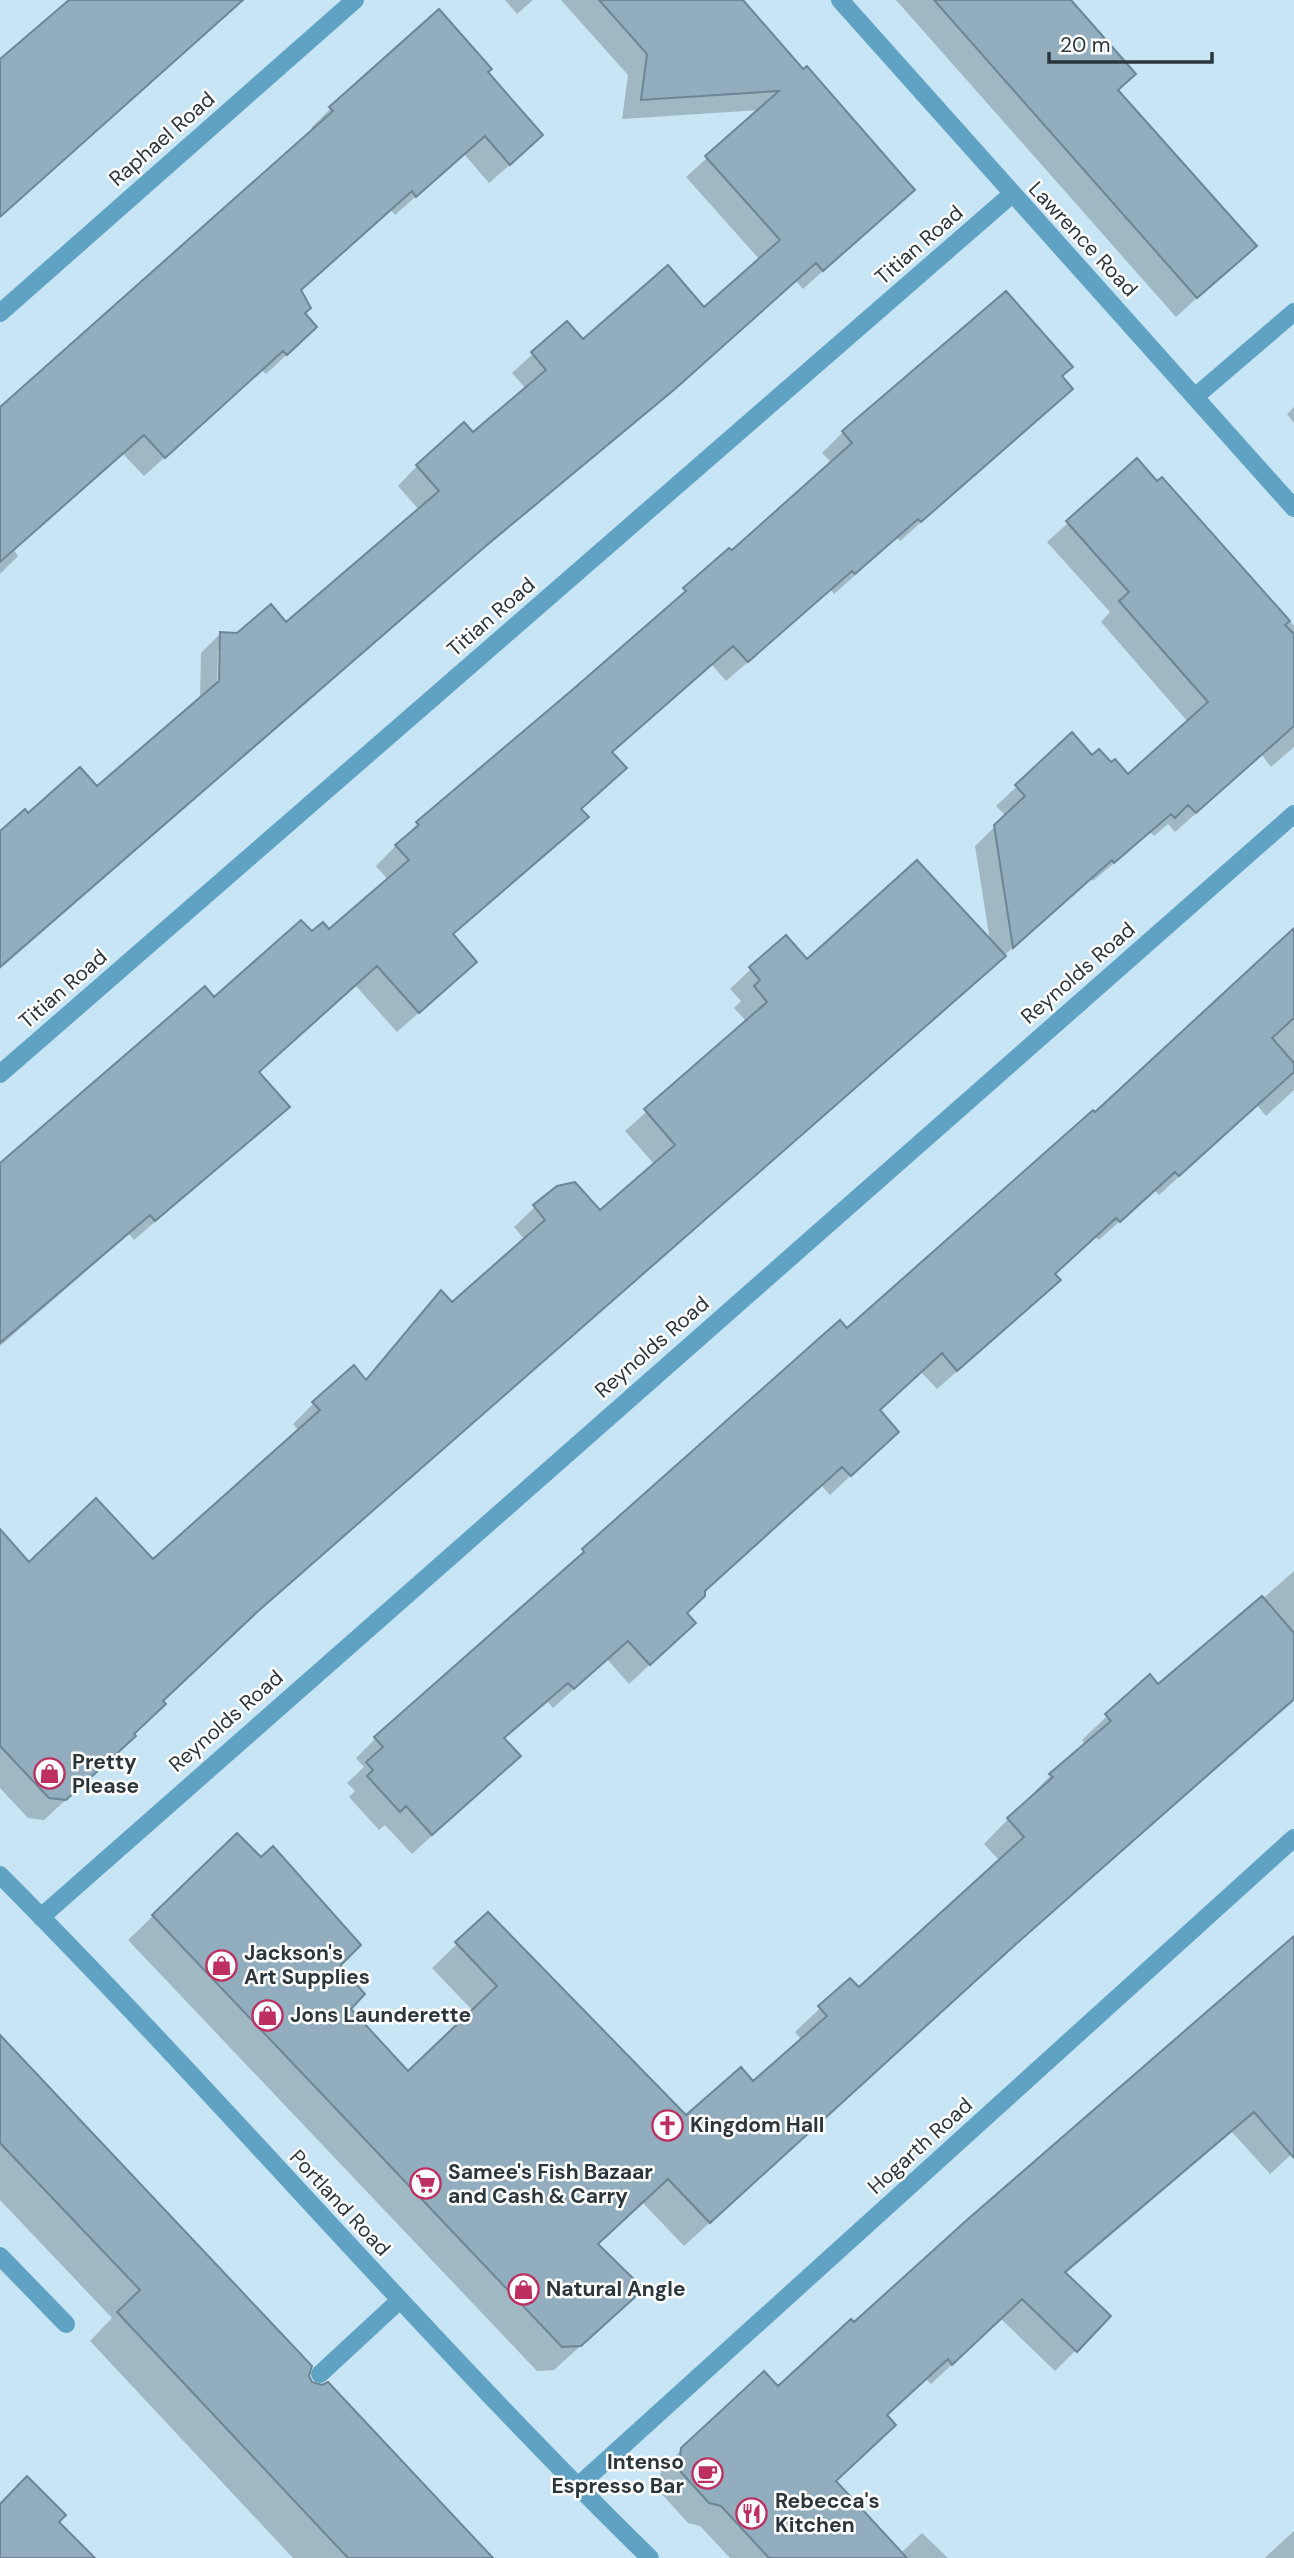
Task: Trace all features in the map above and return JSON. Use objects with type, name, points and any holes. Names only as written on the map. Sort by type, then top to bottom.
[{"type":"street","name":"Raphael Road","points":[[0,313],[355,0]]},
{"type":"street","name":"Lawrence Road","points":[[840,0],[1011,195],[1196,396],[1294,508]]},
{"type":"street","name":"Titian Road","points":[[0,1074],[1011,195]]},
{"type":"street","points":[[1196,396],[1294,312]]},
{"type":"street","name":"Reynolds Road","points":[[41,1917],[1294,814]]},
{"type":"street","name":"Hogarth Road","points":[[577,2487],[1294,1839]]},
{"type":"street","name":"Portland Road","points":[[0,1875],[577,2487],[650,2558]]},
{"type":"street","points":[[0,2256],[66,2324]]},
{"type":"street","points":[[320,2374],[400,2300]]},
{"type":"building","points":[[69,0],[243,0],[0,217],[0,59]]},
{"type":"building","points":[[599,0],[743,0],[803,69],[807,66],[915,190],[823,271],[816,263],[675,389],[487,545],[0,967],[0,831],[25,809],[28,813],[80,767],[97,786],[219,681],[220,632],[237,633],[271,604],[286,622],[439,491],[416,465],[464,422],[473,432],[546,370],[531,352],[567,321],[583,339],[668,265],[704,307],[780,240],[705,156],[779,91],[641,100],[647,54]]},
{"type":"building","points":[[934,0],[1071,0],[1136,74],[1118,90],[1257,246],[1197,298]]},
{"type":"building","points":[[439,9],[492,69],[488,72],[543,135],[510,165],[485,136],[416,197],[412,191],[301,290],[311,308],[305,313],[317,327],[287,355],[283,351],[165,458],[144,435],[0,562],[0,407],[333,111],[329,107]]},
{"type":"building","points":[[1006,291],[1073,367],[1062,376],[1073,389],[921,522],[918,519],[855,574],[852,571],[748,662],[733,646],[612,752],[627,768],[581,809],[589,817],[453,934],[477,962],[419,1013],[377,966],[259,1072],[290,1107],[155,1221],[150,1215],[0,1343],[0,1163],[205,986],[214,997],[301,920],[312,931],[323,922],[329,929],[409,860],[395,845],[419,825],[416,822],[571,691],[686,591],[683,588],[729,548],[732,550],[852,443],[842,431]]},
{"type":"building","points":[[1137,458],[1157,481],[1162,477],[1290,621],[1285,625],[1294,634],[1294,726],[1196,813],[1188,805],[1175,818],[1171,814],[1114,863],[1112,860],[1013,948],[994,825],[1025,796],[1015,785],[1072,732],[1092,755],[1099,749],[1111,762],[1115,759],[1128,774],[1208,702],[1119,601],[1129,592],[1066,521]]},
{"type":"building","points":[[917,860],[1006,956],[256,1613],[163,1701],[166,1704],[134,1734],[136,1736],[66,1800],[49,1798],[0,1746],[0,1529],[29,1562],[96,1498],[153,1559],[320,1410],[312,1402],[354,1365],[366,1380],[441,1290],[452,1302],[545,1220],[533,1205],[557,1186],[575,1182],[600,1210],[675,1145],[644,1109],[767,1002],[754,986],[760,980],[749,967],[786,935],[807,959]]},
{"type":"building","points":[[1294,928],[1294,1018],[1272,1038],[1294,1063],[1294,1072],[1179,1176],[1175,1172],[1120,1222],[1116,1218],[1055,1274],[1061,1280],[957,1371],[942,1353],[880,1410],[899,1432],[851,1476],[842,1467],[705,1591],[705,1596],[687,1613],[696,1623],[650,1665],[628,1641],[574,1689],[568,1683],[504,1738],[521,1756],[432,1835],[406,1806],[400,1812],[367,1776],[373,1770],[366,1762],[383,1747],[374,1737],[584,1552],[582,1549],[840,1320],[847,1328],[1093,1110],[1095,1112]]},
{"type":"building","points":[[1262,1596],[1294,1633],[1294,1699],[1016,1944],[710,2223],[668,2179],[598,2244],[644,2289],[581,2346],[562,2347],[152,1915],[237,1833],[261,1857],[273,1846],[361,1945],[340,1966],[365,1994],[351,2009],[408,2071],[497,1986],[455,1942],[488,1912],[686,2115],[741,2067],[753,2081],[827,2016],[818,2006],[850,1978],[859,1987],[1024,1837],[1007,1818],[1053,1777],[1049,1774],[1111,1721],[1105,1714],[1150,1674],[1158,1684]]},
{"type":"building","points":[[1294,1936],[1294,2158],[1254,2112],[1065,2272],[1111,2316],[1077,2352],[1022,2299],[952,2365],[948,2359],[887,2415],[896,2425],[836,2481],[907,2558],[769,2558],[721,2506],[709,2503],[679,2470],[681,2448],[764,2371],[778,2386],[851,2319],[854,2322],[968,2219]]},
{"type":"building","points":[[0,2035],[312,2366],[309,2376],[312,2382],[322,2385],[328,2382],[493,2558],[348,2558],[117,2312],[140,2290],[0,2143]]},
{"type":"building","points":[[27,2476],[66,2515],[59,2522],[95,2558],[0,2558],[0,2504]]},
{"type":"place","name":"Pretty Please","points":[[49,1774]]},
{"type":"place","name":"Jackson's Art Supplies","points":[[221,1965]]},
{"type":"place","name":"Jons Launderette","points":[[267,2015]]},
{"type":"place","name":"Kingdom Hall","points":[[667,2125]]},
{"type":"place","name":"Samee's Fish Bazaar and Cash & Carry","points":[[425,2184]]},
{"type":"place","name":"Natural Angle","points":[[523,2289]]},
{"type":"place","name":"Intenso Espresso Bar","points":[[707,2474]]},
{"type":"place","name":"Rebecca's Kitchen","points":[[752,2513]]}]
